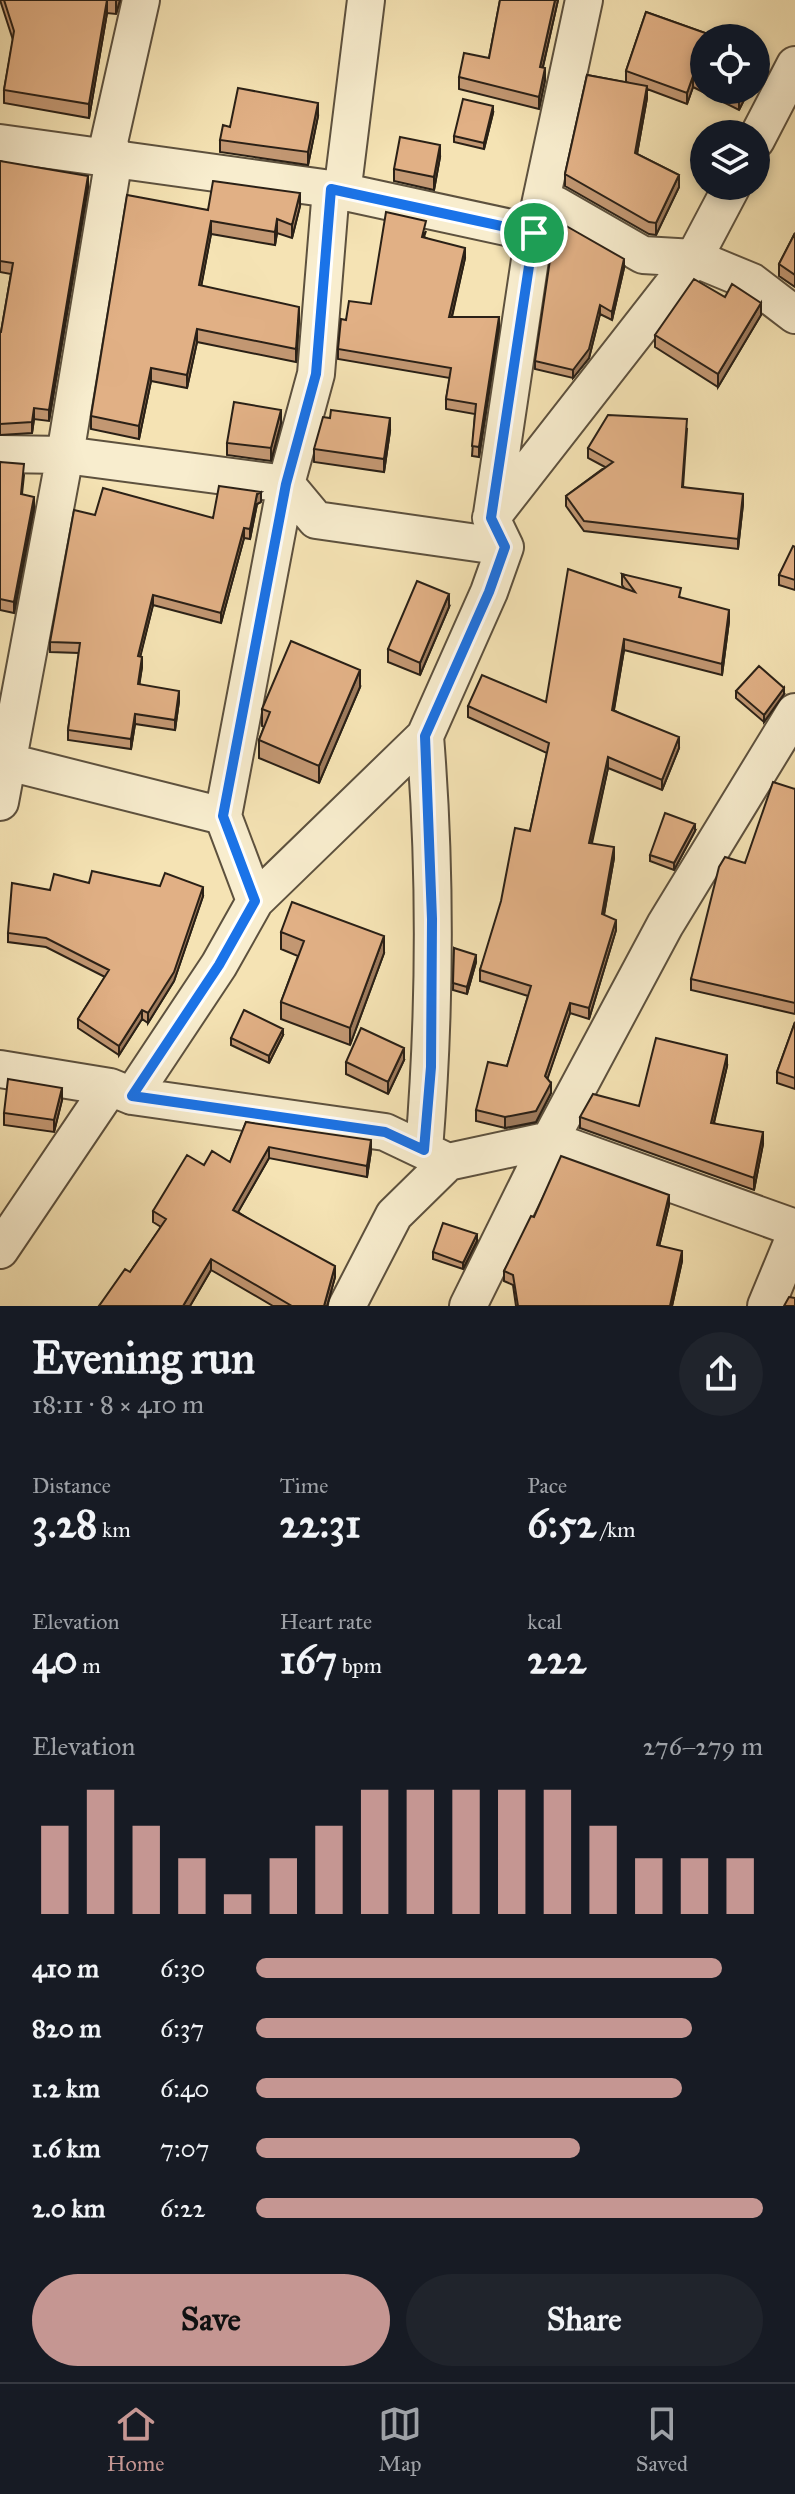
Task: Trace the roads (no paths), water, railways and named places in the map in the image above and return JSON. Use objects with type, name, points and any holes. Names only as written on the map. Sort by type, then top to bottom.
[{"type":"street","points":[[0,802],[4,761],[65,455],[114,158],[109,142],[141,0]]},
{"type":"street","points":[[331,189],[343,186],[366,0]]},
{"type":"street","points":[[0,1250],[219,965],[255,901],[425,736],[489,592],[534,233],[584,0]]},
{"type":"street","points":[[766,120],[795,65]]},
{"type":"street","points":[[0,143],[331,189],[534,233]]},
{"type":"street","points":[[255,901],[223,816],[286,484],[316,374],[331,189]]},
{"type":"street","points":[[498,532],[694,258],[725,200]]},
{"type":"street","points":[[534,233],[556,205],[643,255],[694,258],[752,282],[795,315]]},
{"type":"street","points":[[0,454],[65,455],[286,484],[316,520],[498,532]]},
{"type":"street","points":[[468,1306],[550,1140],[665,925],[795,712]]},
{"type":"street","points":[[347,1306],[394,1215],[436,1156],[431,1067],[432,919],[425,736]]},
{"type":"street","points":[[4,761],[223,816]]},
{"type":"street","points":[[0,1069],[121,1092],[385,1132],[436,1156],[550,1140],[795,1228]]},
{"type":"street","points":[[766,1306],[795,1236]]}]
